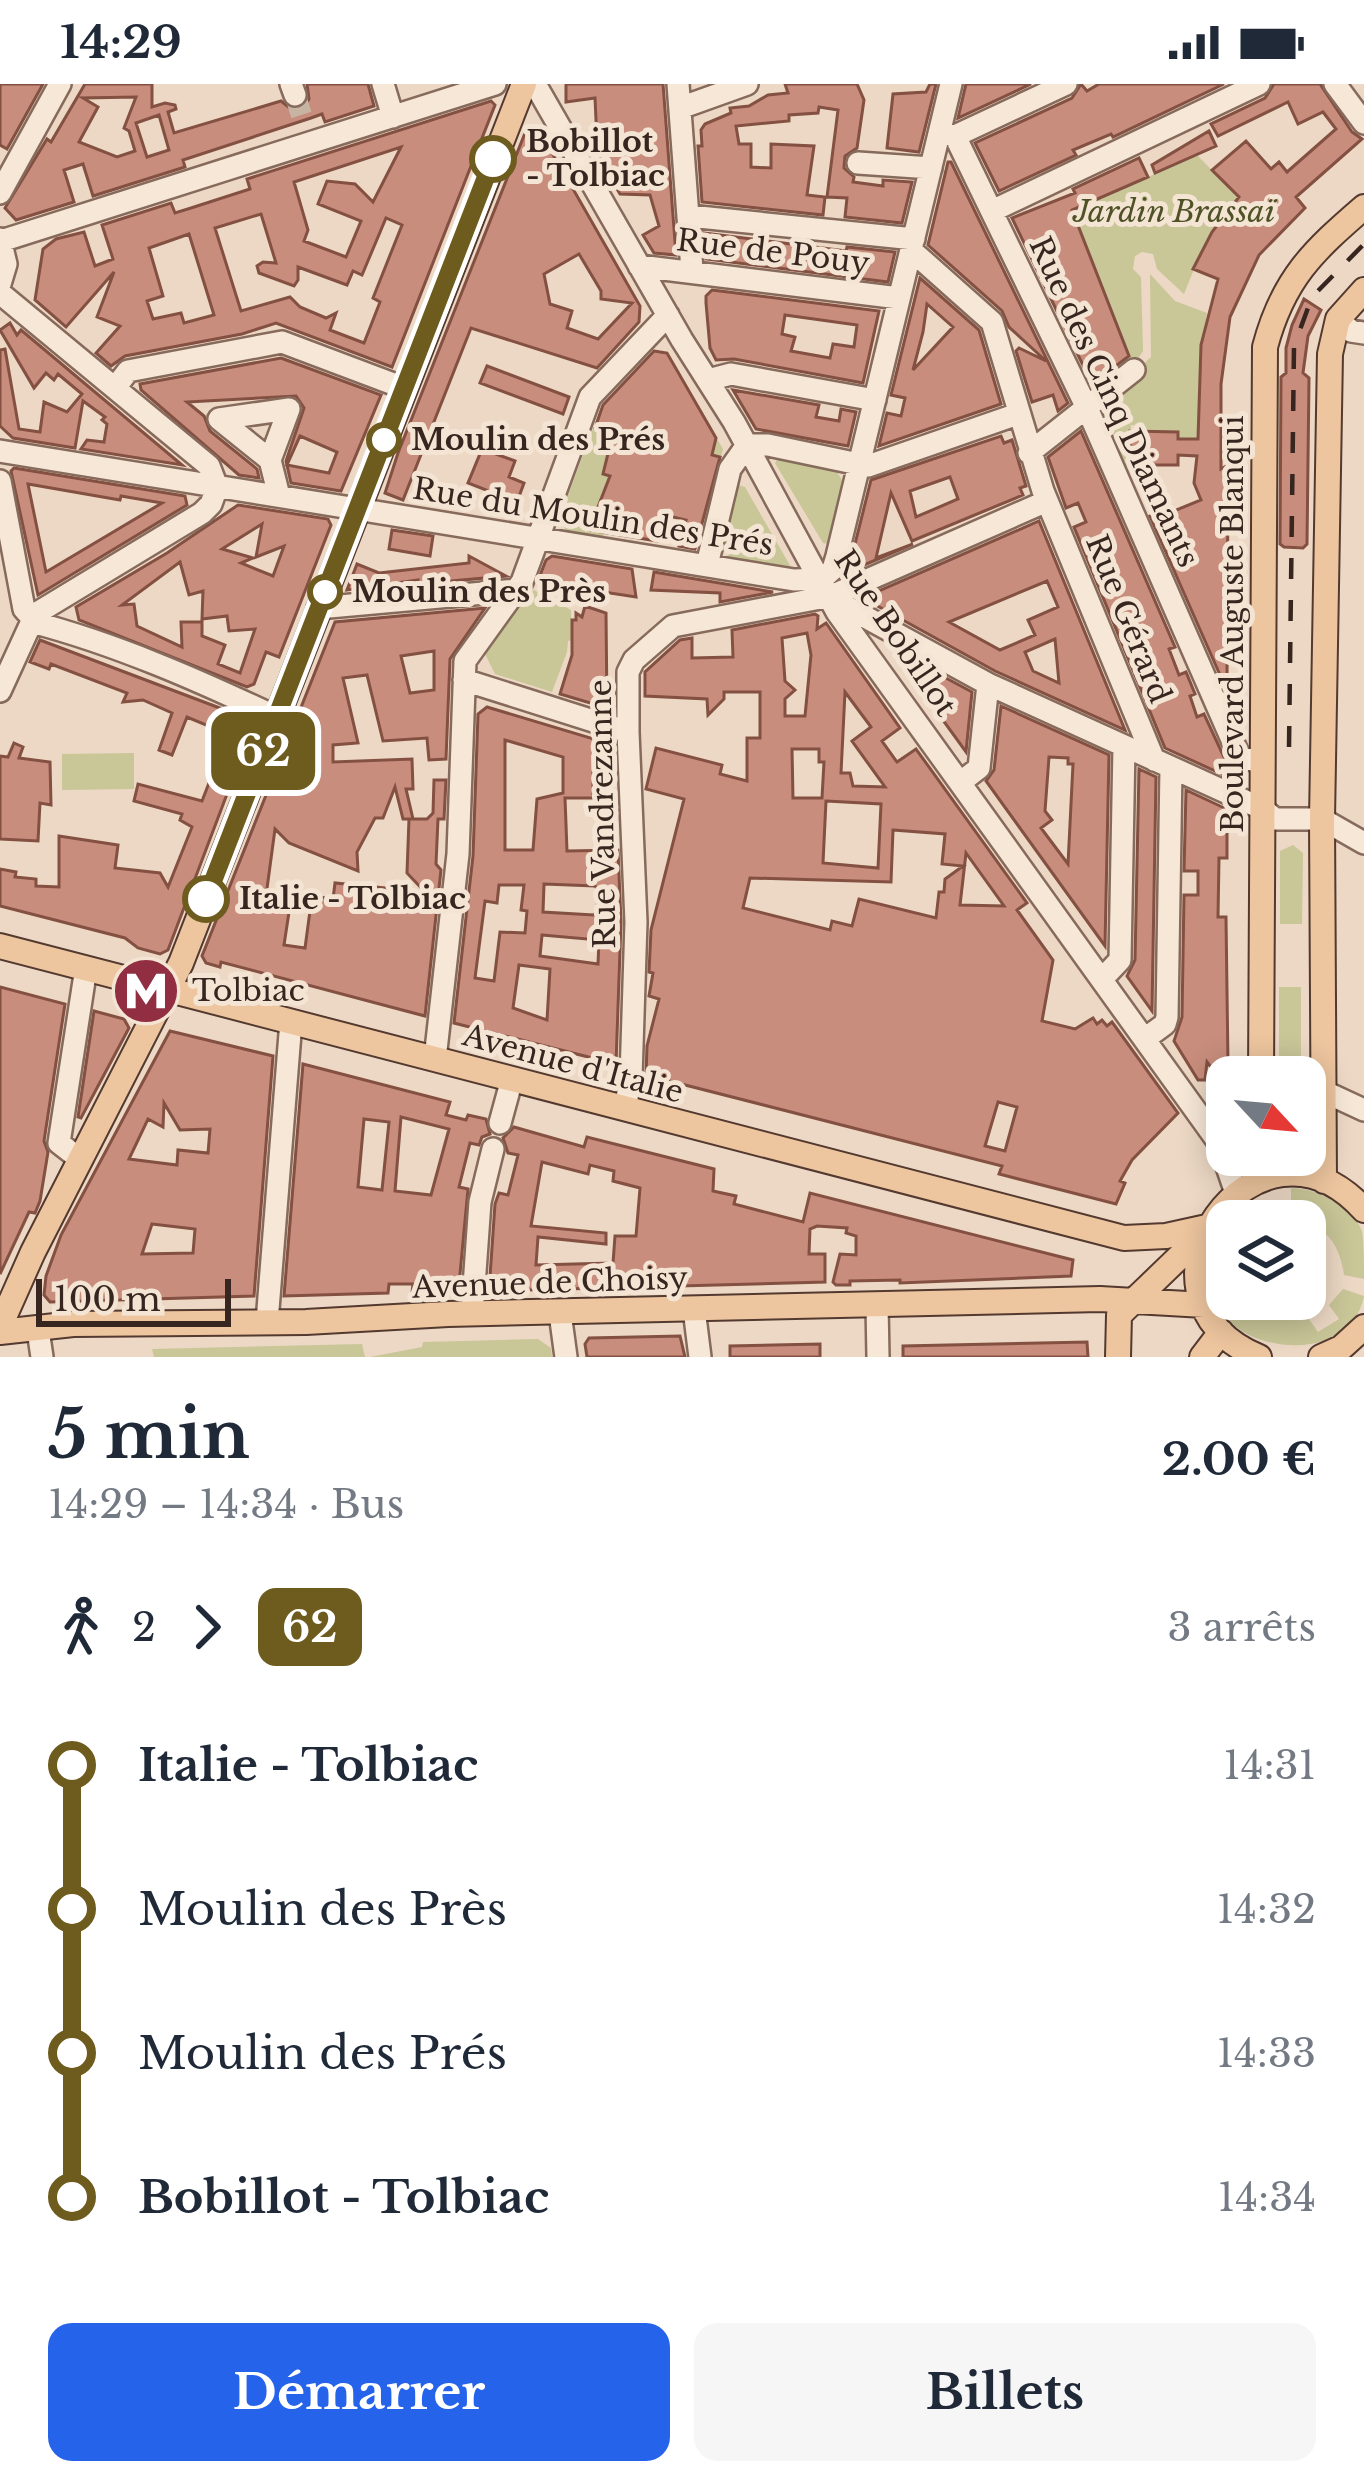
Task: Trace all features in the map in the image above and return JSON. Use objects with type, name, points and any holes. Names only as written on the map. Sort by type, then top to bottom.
[{"type":"main road","points":[[0,1329],[169,988],[524,84]]},
{"type":"main road","name":"Boulevard Auguste Blanqui","points":[[1261,1056],[1265,347],[1298,268],[1364,206]]},
{"type":"main road","points":[[1315,1056],[1330,354],[1338,319],[1364,290]]},
{"type":"main road","name":"Avenue d'Italie","points":[[0,946],[1132,1240],[1206,1230]]},
{"type":"main road","points":[[1246,1187],[1294,1175],[1324,1181],[1344,1191],[1364,1210]]},
{"type":"main road","points":[[1234,1200],[1250,1176]]},
{"type":"main road","points":[[1323,1176],[1324,1181]]},
{"type":"main road","points":[[1118,1357],[1119,1304],[1166,1270],[1206,1230]]},
{"type":"main road","points":[[1206,1230],[1197,1268],[1204,1305],[1221,1332],[1259,1357]]},
{"type":"main road","name":"Avenue d'Italie","points":[[1132,1240],[1204,1305]]},
{"type":"main road","name":"Avenue de Choisy","points":[[0,1329],[877,1305],[1204,1305]]},
{"type":"main road","points":[[1202,1357],[1221,1332]]},
{"type":"main road","points":[[1322,1357],[1362,1336]]},
{"type":"street","points":[[0,193],[60,84]]},
{"type":"street","points":[[382,84],[393,117]]},
{"type":"street","points":[[24,618],[202,513],[212,504],[217,487],[209,466],[0,288],[6,264],[1,240],[307,131],[393,117],[495,84]]},
{"type":"street","name":"Rue Bobillot","points":[[536,84],[837,611],[1146,1038],[1246,1187]]},
{"type":"street","points":[[678,84],[692,270]]},
{"type":"street","points":[[680,108],[747,84]]},
{"type":"street","points":[[951,84],[948,134],[931,168],[827,588],[846,609],[988,684],[1263,809],[1275,819],[1322,819],[1364,843]]},
{"type":"street","points":[[948,134],[1066,84]]},
{"type":"street","points":[[992,212],[1259,84]]},
{"type":"street","points":[[1335,84],[1364,123]]},
{"type":"street","name":"Rue des Cinq Diamants","points":[[948,134],[992,212],[1087,409],[1240,758],[1260,761]]},
{"type":"street","points":[[858,163],[931,168]]},
{"type":"street","points":[[689,216],[913,244]]},
{"type":"street","name":"Rue Gérard","points":[[913,244],[992,322],[1047,501],[1163,764]]},
{"type":"street","name":"Rue de Pouy","points":[[639,266],[899,298]]},
{"type":"street","points":[[435,1058],[458,854],[465,661],[518,590],[590,397],[668,315]]},
{"type":"street","points":[[1338,319],[1351,331],[1364,333]]},
{"type":"street","points":[[115,388],[128,371],[282,342],[404,388]]},
{"type":"street","points":[[1029,453],[1134,370]]},
{"type":"street","points":[[708,380],[731,374],[875,400]]},
{"type":"street","points":[[270,460],[214,415],[289,409],[270,460],[279,496]]},
{"type":"street","points":[[707,565],[747,449],[868,466],[1018,414]]},
{"type":"street","name":"Rue du Moulin des Prés","points":[[0,451],[827,588]]},
{"type":"street","points":[[0,481],[24,618],[0,691]]},
{"type":"street","name":"Rue Vandrezanne","points":[[626,1108],[637,901],[628,725],[630,666],[666,629],[827,588],[1047,501]]},
{"type":"street","points":[[319,608],[518,590]]},
{"type":"street","points":[[24,618],[180,674],[276,716]]},
{"type":"street","points":[[872,660],[903,640]]},
{"type":"street","points":[[464,680],[628,725]]},
{"type":"street","points":[[961,782],[979,768],[988,684]]},
{"type":"street","points":[[1103,978],[1120,960],[1124,746]]},
{"type":"street","points":[[1146,1038],[1168,1017],[1163,764]]},
{"type":"street","points":[[81,1160],[58,1143],[86,968]]},
{"type":"street","points":[[267,1322],[291,1021]]},
{"type":"street","points":[[500,1123],[512,1079]]},
{"type":"street","points":[[1326,1095],[1364,1110]]},
{"type":"street","points":[[472,1314],[480,1202],[493,1149]]},
{"type":"street","points":[[877,1305],[878,1357]]},
{"type":"street","points":[[694,1310],[700,1357]]},
{"type":"street","points":[[560,1313],[566,1357]]},
{"type":"street","points":[[38,1330],[42,1357]]},
{"type":"green space","name":"Jardin Brassaï","points":[[1197,155],[1239,198],[1203,247],[1184,294],[1157,269],[1153,254],[1135,256],[1133,269],[1141,277],[1143,351],[1133,366],[1072,211]]},
{"type":"green space","points":[[1150,274],[1175,301],[1207,313],[1199,363],[1198,439],[1178,439],[1178,432],[1139,431],[1131,425],[1129,465],[1123,468],[1097,407],[1151,357]]},
{"type":"green space","points":[[601,407],[714,434],[723,449],[708,509],[619,490],[603,538],[567,532],[559,519]]},
{"type":"green space","points":[[778,458],[837,472],[843,482],[828,544],[823,543],[775,463]]},
{"type":"green space","points":[[738,485],[745,487],[792,569],[725,558],[731,553],[728,549],[721,554]]},
{"type":"green space","points":[[532,589],[571,610],[572,640],[552,692],[495,674],[485,654]]},
{"type":"green space","points":[[134,753],[134,789],[62,790],[62,754]]},
{"type":"green space","points":[[1293,845],[1303,853],[1302,924],[1280,924],[1280,851]]},
{"type":"green space","points":[[1279,987],[1301,987],[1301,1056],[1279,1056]]},
{"type":"green space","points":[[1291,1188],[1312,1191],[1350,1213],[1362,1231],[1364,1279],[1344,1275],[1338,1252],[1326,1234],[1326,1200],[1291,1200]]},
{"type":"green space","points":[[1343,1289],[1364,1296],[1343,1331],[1305,1345],[1263,1340],[1228,1320],[1310,1320],[1318,1332],[1339,1319],[1329,1305]]},
{"type":"green space","points":[[538,1339],[551,1348],[552,1357],[370,1357],[422,1347],[423,1342]]},
{"type":"green space","points":[[362,1344],[365,1357],[154,1357],[152,1349]]},
{"type":"building","points":[[0,84],[43,84],[7,149],[0,145]]},
{"type":"building","points":[[85,84],[152,84],[152,107],[175,105],[168,112],[174,133],[281,101],[291,109],[301,109],[309,99],[307,84],[368,84],[374,106],[325,122],[322,114],[183,160],[185,167],[93,196],[83,164],[64,170],[74,202],[16,220],[5,208],[47,139],[51,142]],"holes":[[[136,97],[124,128],[135,151],[117,157],[79,142],[98,107],[83,98]],[[159,115],[169,150],[147,157],[136,123]]]},
{"type":"building","points":[[566,84],[663,84],[676,255],[654,253],[643,235],[659,226],[650,195],[620,194],[590,142],[597,142],[595,98],[566,102]]},
{"type":"building","points":[[785,84],[857,84],[864,100],[857,148],[845,156],[844,168],[853,182],[883,186],[883,180],[912,182],[902,223],[845,217],[847,198],[827,197],[838,110],[819,107],[818,113],[789,115],[789,121],[736,126],[739,144],[751,144],[751,167],[771,168],[771,144],[814,146],[807,195],[825,197],[823,215],[702,202],[698,146],[702,146],[705,124],[731,113],[730,108],[788,93]]},
{"type":"building","points":[[930,84],[936,84],[919,152],[887,148],[893,94],[926,92]]},
{"type":"building","points":[[966,84],[1031,84],[958,118]]},
{"type":"building","points":[[1081,84],[1087,91],[1099,84],[1224,84],[1113,137],[1073,150],[1076,155],[999,191],[975,143],[1072,98]]},
{"type":"building","points":[[1274,84],[1320,84],[1352,132],[1362,139],[1296,197],[1305,208],[1259,255],[1230,317],[1221,384],[1221,469],[1228,465],[1224,684],[1150,516],[1201,500],[1194,483],[1197,456],[1178,455],[1178,465],[1130,465],[1130,431],[1178,432],[1178,439],[1198,439],[1201,345],[1218,279],[1193,269],[1212,232],[1239,197],[1212,170],[1246,141],[1271,169],[1279,162],[1287,172],[1336,129],[1323,112],[1298,124],[1288,102],[1218,136],[1211,124],[1265,98]]},
{"type":"building","points":[[491,101],[495,105],[392,367],[276,323],[125,356],[111,366],[96,353],[120,326],[97,317],[114,272],[66,327],[35,300],[43,249],[56,239],[84,232],[95,266],[113,259],[102,225],[171,203],[175,213],[191,208],[250,189],[247,179]],"holes":[[[401,147],[373,202],[355,184],[327,181],[318,204],[361,221],[346,257],[304,241],[308,230],[294,182]],[[261,214],[276,263],[263,262],[257,266],[259,273],[294,286],[298,267],[347,285],[353,271],[362,275],[386,218],[402,225],[373,298],[380,302],[364,343],[330,330],[336,313],[326,318],[290,297],[241,311],[215,228]],[[189,234],[214,315],[184,323],[181,313],[153,319],[147,301],[163,296],[149,248]]]},
{"type":"building","points":[[527,128],[537,128],[640,306],[639,322],[597,368],[471,328],[403,500],[385,493]],"holes":[[[579,254],[601,299],[632,303],[598,339],[567,328],[572,311],[550,304],[544,274]]]},
{"type":"building","points":[[1209,131],[1216,146],[1155,173],[1152,165]]},
{"type":"building","points":[[1139,158],[1148,177],[1072,210],[1129,356],[1092,384],[1012,218],[1075,193],[1073,189]]},
{"type":"building","points":[[948,162],[1068,403],[1058,411],[1053,395],[1032,402],[1016,351],[1019,348],[1046,361],[1009,327],[1002,311],[928,245]]},
{"type":"building","points":[[704,233],[846,251],[847,247],[895,252],[888,282],[706,259]]},
{"type":"building","points":[[920,278],[979,330],[1001,404],[879,446],[887,413],[901,416],[905,398],[891,395]],"holes":[[[927,304],[953,327],[913,370]]]},
{"type":"building","points":[[712,290],[879,311],[863,383],[734,359],[716,360],[710,348],[706,296]],"holes":[[[785,315],[857,325],[854,347],[833,344],[830,358],[791,351],[795,337],[782,334]]]},
{"type":"building","points":[[1304,299],[1321,310],[1308,336],[1303,373],[1309,378],[1307,544],[1303,548],[1280,544],[1281,377],[1286,373],[1292,325]]},
{"type":"building","points":[[10,323],[17,335],[21,330],[182,465],[81,449],[87,440],[104,442],[107,424],[102,420],[105,417],[83,401],[75,448],[13,438],[0,426],[0,350],[5,349],[19,429],[40,432],[44,402],[67,412],[82,394],[58,374],[54,380],[46,373],[34,388],[0,330]]},
{"type":"building","points":[[654,351],[667,353],[716,438],[712,455],[720,457],[695,549],[679,546],[686,520],[661,514],[657,541],[589,530],[610,476],[603,474],[613,433],[595,428],[603,405]]},
{"type":"building","points":[[281,358],[381,395],[341,491],[291,483],[286,461],[304,408],[296,396],[187,402],[204,416],[210,431],[257,469],[259,478],[239,475],[141,390],[140,384]],"holes":[[[300,436],[337,452],[329,473],[287,465]]]},
{"type":"building","points":[[487,366],[569,397],[563,414],[480,383]]},
{"type":"building","points":[[733,390],[819,405],[816,417],[839,421],[841,409],[856,412],[848,446],[756,429]]},
{"type":"building","points":[[1081,431],[1175,647],[1169,649],[1179,675],[1186,672],[1195,694],[1190,696],[1197,717],[1204,714],[1229,768],[1226,776],[1165,748],[1074,527],[1086,522],[1078,503],[1066,508],[1048,457]]},
{"type":"building","points":[[1001,436],[1004,443],[1012,440],[1026,486],[1020,488],[1023,495],[912,541],[891,493],[876,558],[913,544],[848,572],[871,480]],"holes":[[[950,477],[958,499],[916,517],[910,491]]]},
{"type":"building","points":[[482,449],[515,461],[509,477],[524,483],[517,502],[468,483]]},
{"type":"building","points":[[11,471],[185,496],[187,505],[38,595]],"holes":[[[28,484],[120,500],[121,496],[162,503],[46,572]]]},
{"type":"building","points":[[238,505],[328,519],[331,525],[279,657],[266,652],[254,684],[247,687],[79,620],[76,607]],"holes":[[[262,524],[256,557],[284,546],[273,576],[241,563],[253,558],[222,549]],[[180,562],[189,595],[203,591],[202,619],[227,616],[229,631],[255,629],[240,673],[218,664],[225,645],[202,636],[202,622],[181,622],[182,647],[137,626],[134,604],[122,605]]]},
{"type":"building","points":[[1039,521],[1125,730],[995,671],[863,598]],"holes":[[[1047,581],[1058,607],[1028,620],[1035,635],[1000,650],[949,622]],[[1055,639],[1059,683],[1033,671],[1025,652]]]},
{"type":"building","points":[[392,530],[433,536],[430,556],[389,549]]},
{"type":"building","points":[[469,556],[506,576],[418,584],[418,580],[347,590],[357,564],[379,573],[469,563]]},
{"type":"building","points":[[552,556],[632,569],[636,597],[551,584],[539,578]]},
{"type":"building","points":[[654,572],[773,592],[720,602],[720,593],[651,590]]},
{"type":"building","points":[[585,606],[606,613],[607,708],[560,694],[572,655],[572,620],[576,613],[582,617]]},
{"type":"building","points":[[485,608],[450,659],[446,759],[429,760],[427,738],[383,741],[367,675],[343,678],[358,743],[333,745],[333,762],[412,759],[413,789],[406,789],[413,819],[427,819],[433,813],[434,780],[446,780],[444,819],[438,819],[436,864],[441,870],[425,1016],[221,962],[220,967],[206,963],[202,956],[335,622]],"holes":[[[434,651],[434,690],[410,693],[401,656]],[[395,787],[403,819],[409,819],[407,873],[425,892],[335,883],[333,899],[312,896],[305,948],[284,945],[291,899],[266,896],[275,829],[289,843],[358,871],[357,852],[375,818],[383,818]]]},
{"type":"building","points":[[815,614],[817,629],[826,623],[900,728],[882,741],[897,762],[916,749],[1027,903],[1017,910],[1053,960],[1042,1021],[1075,1029],[1093,1018],[1097,1024],[1112,1022],[1178,1113],[1132,1160],[1120,1181],[1125,1183],[1116,1204],[999,1174],[1002,1166],[646,1075],[647,1046],[659,999],[649,996],[651,930],[684,799],[646,789],[656,748],[722,765],[720,774],[747,781],[747,738],[760,738],[760,692],[724,692],[724,699],[708,715],[707,699],[645,696],[645,672],[680,640],[692,638],[692,658],[733,657],[732,630]],"holes":[[[807,633],[811,655],[805,716],[785,716],[785,699],[795,690],[785,681],[782,638]],[[845,692],[871,727],[852,741],[885,787],[853,786],[850,773],[841,773]],[[792,749],[819,749],[819,762],[824,762],[822,798],[793,798]],[[826,801],[881,804],[878,868],[823,863]],[[893,830],[945,834],[942,864],[963,866],[945,879],[936,918],[859,899],[852,926],[832,921],[830,930],[743,908],[750,878],[891,882]],[[966,853],[1004,906],[960,905]],[[998,1102],[1017,1107],[1005,1151],[985,1146]]]},
{"type":"building","points":[[40,640],[225,710],[249,721],[252,728],[168,950],[160,954],[138,948],[125,938],[0,906],[0,869],[16,872],[15,877],[36,879],[36,886],[59,887],[59,836],[118,845],[115,868],[160,873],[168,887],[192,827],[180,820],[182,814],[134,801],[138,784],[202,801],[228,734],[187,717],[172,755],[159,750],[172,713],[143,700],[123,702],[127,693],[51,664],[49,669],[30,662]]},
{"type":"building","points":[[905,656],[972,692],[966,752],[900,661]]},
{"type":"building","points":[[1001,706],[1109,755],[1105,946],[986,781],[994,770]],"holes":[[[1049,757],[1068,758],[1068,764],[1073,764],[1068,864],[1041,828],[1052,820],[1045,811]]]},
{"type":"building","points":[[487,707],[614,745],[614,755],[593,755],[593,798],[565,798],[567,851],[618,850],[621,922],[616,1064],[454,1023],[473,856],[478,714]],"holes":[[[505,740],[563,757],[563,793],[537,799],[533,850],[505,850]],[[544,884],[595,886],[598,890],[594,915],[543,912]],[[499,885],[524,885],[525,933],[500,932],[494,981],[475,978],[485,901],[497,903]],[[542,935],[599,940],[598,964],[540,956]],[[519,965],[550,969],[547,1020],[513,1008]]]},
{"type":"building","points":[[14,743],[23,747],[19,758],[50,762],[51,805],[40,803],[38,841],[0,839],[0,756],[8,757]]},
{"type":"building","points":[[1139,769],[1156,777],[1152,1011],[1127,976],[1135,960]]},
{"type":"building","points":[[1186,790],[1237,814],[1227,813],[1227,858],[1219,858],[1218,917],[1226,917],[1228,1056],[1206,1056],[1205,1080],[1198,1080],[1174,1041],[1182,1017],[1184,895],[1198,895],[1198,871],[1184,871]]},
{"type":"building","points":[[0,987],[65,1004],[40,1201],[35,1213],[29,1212],[0,1274]]},
{"type":"building","points":[[94,1011],[124,1019],[129,1028],[81,1118],[78,1117]]},
{"type":"building","points":[[170,1031],[273,1056],[254,1296],[50,1302],[44,1295],[46,1276],[61,1235]],"holes":[[[164,1103],[180,1130],[210,1129],[208,1153],[178,1150],[177,1165],[129,1159],[148,1119],[163,1127]],[[152,1224],[195,1229],[193,1253],[142,1254]]]},
{"type":"building","points":[[303,1064],[450,1102],[446,1115],[486,1119],[490,1134],[479,1145],[470,1143],[459,1187],[468,1189],[458,1295],[412,1293],[413,1284],[389,1284],[388,1293],[284,1296]],"holes":[[[401,1117],[449,1129],[431,1195],[395,1191]],[[364,1119],[389,1122],[382,1190],[358,1187]]]},
{"type":"building","points":[[514,1127],[584,1147],[587,1137],[714,1169],[713,1191],[736,1196],[734,1204],[803,1222],[810,1193],[1073,1260],[1071,1276],[836,1285],[840,1254],[856,1255],[856,1236],[846,1233],[847,1228],[817,1226],[810,1229],[809,1254],[825,1254],[825,1282],[489,1291],[495,1204],[499,1193],[508,1195],[518,1155],[508,1153],[503,1138]],"holes":[[[542,1162],[588,1174],[590,1165],[614,1171],[613,1181],[640,1188],[636,1236],[615,1236],[613,1263],[536,1265],[538,1237],[606,1244],[606,1233],[531,1226]]]},
{"type":"building","points":[[680,1336],[685,1357],[587,1357],[589,1338]]},
{"type":"building","points":[[1087,1342],[1088,1357],[903,1357],[903,1346]]},
{"type":"building","points":[[820,1344],[820,1357],[730,1357],[730,1346]]},
{"type":"tunnel","points":[[295,95],[303,120]]},
{"type":"railway","points":[[1289,747],[1294,346],[1312,297],[1364,244]]},
{"type":"bus line","name":"62","points":[[206,899],[493,159]]},
{"type":"place","name":"Bobillot - Tolbiac","points":[[493,159]]},
{"type":"place","name":"Moulin des Prés","points":[[384,440]]},
{"type":"place","name":"Moulin des Près","points":[[325,592]]},
{"type":"place","name":"Italie - Tolbiac","points":[[206,899]]},
{"type":"place","name":"Tolbiac","points":[[146,991]]}]
